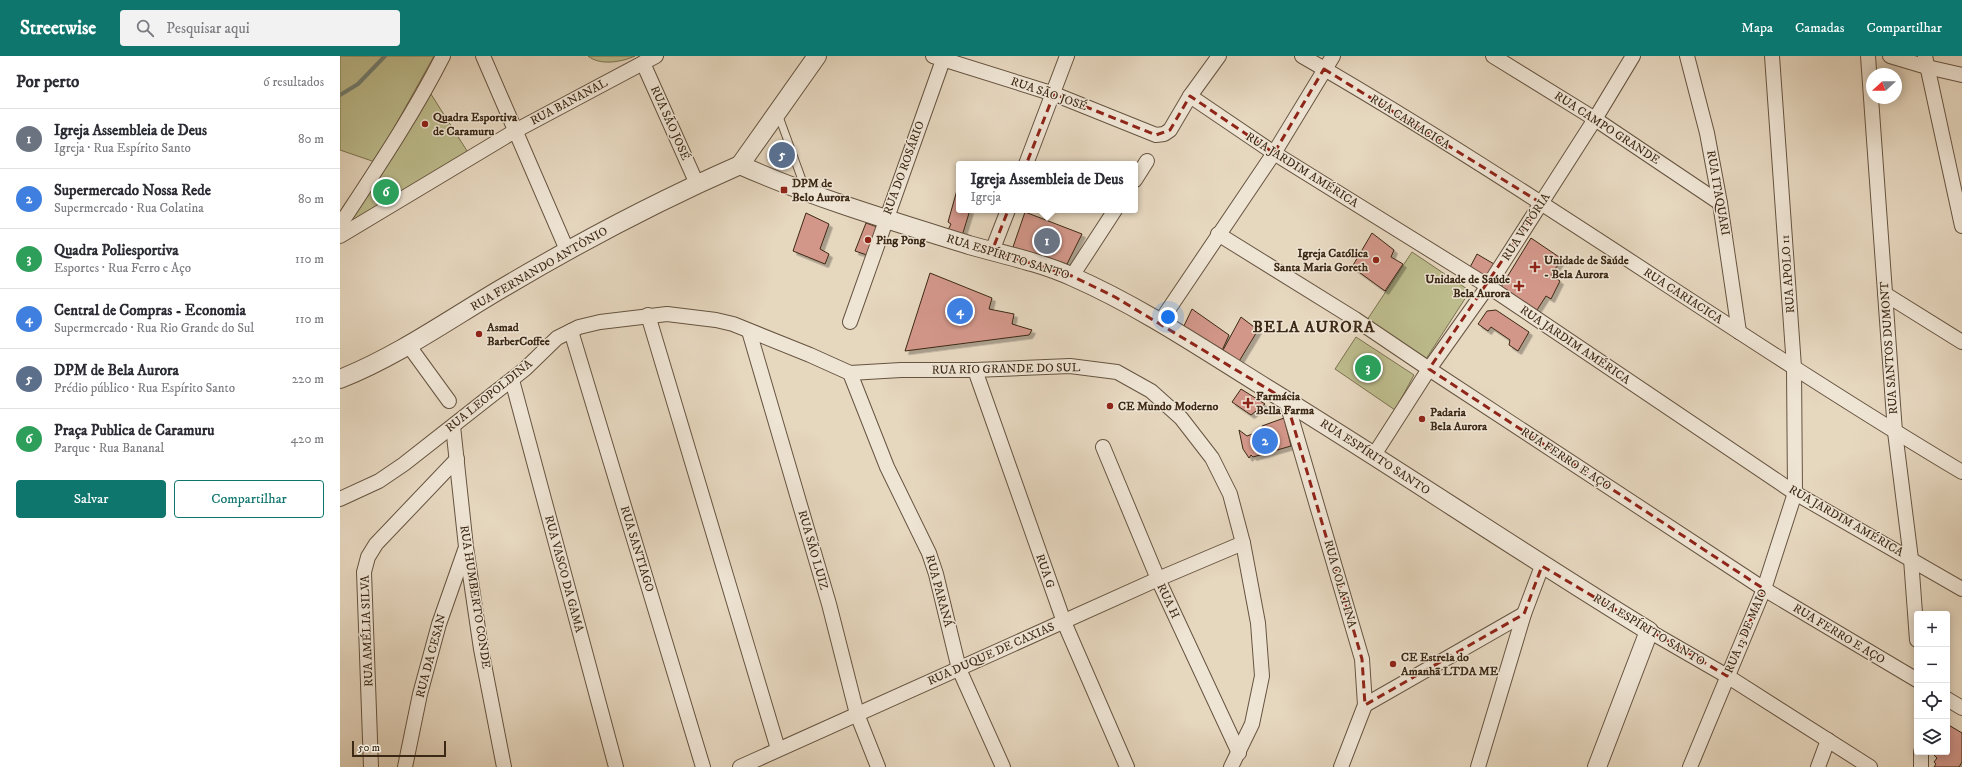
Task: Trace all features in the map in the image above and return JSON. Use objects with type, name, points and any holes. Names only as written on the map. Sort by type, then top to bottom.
[{"type":"street","points":[[340,226],[399,134],[426,89],[443,56]]},
{"type":"street","points":[[483,56],[514,131],[567,250]]},
{"type":"street","name":"RUA BANANAL","points":[[340,236],[514,131],[656,56]]},
{"type":"street","points":[[740,165],[817,56]]},
{"type":"street","points":[[1027,161],[1054,94],[1067,56]]},
{"type":"street","points":[[1190,96],[1219,56]]},
{"type":"street","name":"RUA CARIACICA","points":[[1302,56],[1541,202],[1739,332],[1895,432],[1962,472]]},
{"type":"street","points":[[1160,322],[1274,153],[1333,56]]},
{"type":"street","name":"RUA CAMPO GRANDE","points":[[1492,56],[1595,119],[1720,203]]},
{"type":"street","name":"RUA VITÓRIA","points":[[1374,455],[1429,369],[1488,286],[1595,119],[1633,56]]},
{"type":"street","name":"RUA APOLO 11","points":[[1772,56],[1794,367],[1795,493]]},
{"type":"street","name":"RUA SANTOS DUMONT","points":[[1868,56],[1895,432],[1911,559],[1915,611]]},
{"type":"street","points":[[1890,56],[1926,62],[1962,75]]},
{"type":"street","name":"RUA SÃO JOSÉ","points":[[938,58],[1054,94],[1156,135],[1164,134],[1170,130],[1190,96]]},
{"type":"street","name":"RUA DO ROSÁRIO","points":[[850,322],[886,219],[938,58]]},
{"type":"street","name":"RUA ITAQUARI","points":[[1685,59],[1707,133],[1720,203],[1739,332]]},
{"type":"street","points":[[1926,62],[1962,226]]},
{"type":"street","name":"RUA SÃO JOSÉ","points":[[643,63],[697,184]]},
{"type":"street","name":"RUA JARDIM AMÉRICA","points":[[1190,96],[1274,153],[1488,286],[1795,493],[1962,589]]},
{"type":"street","points":[[1138,176],[1148,161]]},
{"type":"street","name":"RUA ESPÍRITO SANTO","points":[[740,165],[769,178],[886,219],[1046,266],[1072,276],[1160,322],[1374,455],[1542,566],[1649,632],[1727,676],[1870,767]]},
{"type":"street","name":"RUA FERNANDO ANTÔNIO","points":[[340,379],[409,346],[567,250],[697,184],[740,165]]},
{"type":"street","points":[[992,251],[1007,213]]},
{"type":"street","points":[[1072,276],[1113,213]]},
{"type":"street","name":"RUA FERRO E AÇO","points":[[1218,234],[1355,319],[1764,589],[1914,678]]},
{"type":"street","points":[[1885,294],[1962,342]]},
{"type":"street","name":"RUA LEOPOLDINA","points":[[340,499],[366,488],[392,473],[512,380],[547,347],[571,331],[590,324],[648,315],[667,314],[701,317],[733,324],[850,373]]},
{"type":"street","points":[[648,315],[778,749]]},
{"type":"street","name":"RUA SANTIAGO","points":[[571,331],[703,767]]},
{"type":"street","name":"RUA SÃO LUIZ","points":[[749,331],[829,604],[857,714],[878,767]]},
{"type":"street","points":[[409,346],[449,401]]},
{"type":"street","name":"RUA RIO GRANDE DO SUL","points":[[850,373],[901,370],[975,370],[1070,366],[1117,372],[1151,392],[1182,418],[1212,458],[1230,494],[1244,543],[1258,623],[1262,676],[1252,724],[1231,767]]},
{"type":"street","name":"RUA G","points":[[975,370],[1064,622],[1128,767]]},
{"type":"street","name":"RUA PARANÁ","points":[[850,373],[887,467],[929,553],[936,574],[959,669],[1003,767]]},
{"type":"street","name":"RUA VASCO DA GAMA","points":[[512,380],[616,767]]},
{"type":"street","name":"RUA COLATINA","points":[[1286,400],[1362,659],[1365,705],[1341,767]]},
{"type":"street","name":"RUA HUMBERTO CONDE","points":[[453,426],[466,547],[481,649],[504,767]]},
{"type":"street","name":"RUA H","points":[[1103,447],[1158,579],[1239,753]]},
{"type":"street","name":"RUA AMÉLIA SILVA","points":[[371,767],[364,572],[368,557],[371,550],[385,533],[457,459]]},
{"type":"street","name":"RUA 13 DE MAIO","points":[[1690,767],[1764,589],[1795,493]]},
{"type":"street","name":"RUA DUQUE DE CAXIAS","points":[[740,767],[1158,579],[1244,543]]},
{"type":"street","name":"RUA DA CESAN","points":[[405,767],[420,694],[439,624],[466,547]]},
{"type":"street","points":[[1478,767],[1524,614],[1542,566]]},
{"type":"street","points":[[1365,705],[1524,614]]},
{"type":"street","points":[[1597,767],[1649,632]]},
{"type":"street","points":[[1950,701],[1962,708]]},
{"type":"street","points":[[1818,767],[1828,740]]},
{"type":"street","points":[[1921,755],[1921,767]]},
{"type":"lane","points":[[778,113],[806,190]]},
{"type":"highlighted area","points":[[1324,69],[1541,203],[1429,369],[1764,589],[1727,676],[1542,566],[1524,614],[1365,705],[1362,659],[1286,400],[1115,297],[1072,276],[992,251],[1054,94],[1156,135],[1170,130],[1190,96],[1274,153]]},
{"type":"shaded area","points":[[340,56],[434,56],[375,162],[340,150]]},
{"type":"shaded area","points":[[588,56],[635,56],[624,60],[605,62]]},
{"type":"shaded area","points":[[429,91],[469,154],[340,229]]},
{"type":"shaded area","points":[[1412,252],[1470,291],[1426,359],[1367,320]]},
{"type":"shaded area","points":[[1356,337],[1414,375],[1395,410],[1335,369]]},
{"type":"building","points":[[785,147],[789,159],[780,162],[776,150]]},
{"type":"building","points":[[956,194],[956,213],[969,213],[962,236],[947,232],[951,224],[948,222]]},
{"type":"building","points":[[806,213],[829,224],[820,249],[829,254],[825,264],[793,251]]},
{"type":"building","points":[[1025,213],[1082,234],[1067,264],[1013,247]]},
{"type":"building","name":"Ping Pong","points":[[866,223],[880,228],[870,256],[855,251]]},
{"type":"building","name":"Igreja Católica Santa Maria Goreth","points":[[1372,233],[1394,250],[1391,257],[1403,264],[1385,291],[1352,267]]},
{"type":"building","name":"Unidade de Saúde - Bela Aurora","points":[[1531,238],[1562,259],[1551,275],[1560,281],[1551,299],[1546,296],[1537,310],[1501,287]]},
{"type":"building","points":[[1477,254],[1494,264],[1484,281],[1468,271]]},
{"type":"building","points":[[930,273],[992,298],[989,309],[1014,314],[1012,324],[1032,330],[1029,335],[905,351]]},
{"type":"building","points":[[1192,309],[1229,335],[1220,355],[1182,330]]},
{"type":"building","points":[[1496,310],[1529,332],[1518,351],[1509,345],[1510,340],[1491,327],[1488,331],[1478,324],[1487,311]]},
{"type":"building","points":[[1241,317],[1258,330],[1238,363],[1222,352]]},
{"type":"building","name":"Farmácia Bella Farma","points":[[1241,389],[1265,404],[1251,415],[1232,402]]},
{"type":"building","points":[[1284,418],[1291,446],[1253,457],[1251,455],[1249,458],[1243,449],[1239,430],[1247,436],[1263,430],[1262,426]]},
{"type":"building","points":[[1950,726],[1962,733],[1962,762],[1959,767],[1934,767],[1936,764],[1934,762],[1937,758],[1934,755],[1950,755]]},
{"type":"waterway","points":[[340,95],[358,84],[385,56]]},
{"type":"place","name":"Quadra Esportiva de Caramuru","points":[[425,124]]},
{"type":"place","name":"DPM de Bela Aurora","points":[[782,155]]},
{"type":"place","name":"DPM de Belo Aurora","points":[[784,190]]},
{"type":"place","name":"Praça Publica de Caramuru","points":[[386,192]]},
{"type":"place","name":"Ping Pong","points":[[868,240]]},
{"type":"place","name":"Igreja Assembleia de Deus","points":[[1047,241]]},
{"type":"place","name":"Igreja Católica Santa Maria Goreth","points":[[1376,260]]},
{"type":"place","name":"Unidade de Saúde - Bela Aurora","points":[[1535,267]]},
{"type":"place","name":"Unidade de Saúde Bela Aurora","points":[[1519,286]]},
{"type":"place","name":"Central de Compras - Economia","points":[[960,311]]},
{"type":"place","name":"Asmad BarberCoffee","points":[[479,334]]},
{"type":"place","name":"Quadra Poliesportiva","points":[[1368,368]]},
{"type":"place","name":"Farmácia Bella Farma","points":[[1248,403]]},
{"type":"place","name":"CE Mundo Moderno","points":[[1110,406]]},
{"type":"place","name":"Padaria Bela Aurora","points":[[1422,419]]},
{"type":"place","name":"Supermercado Nossa Rede","points":[[1265,441]]},
{"type":"place","name":"CE Estrela do Amanhã LTDA ME","points":[[1393,664]]},
{"type":"district","name":"BELA AURORA","points":[[1314,327]]}]
